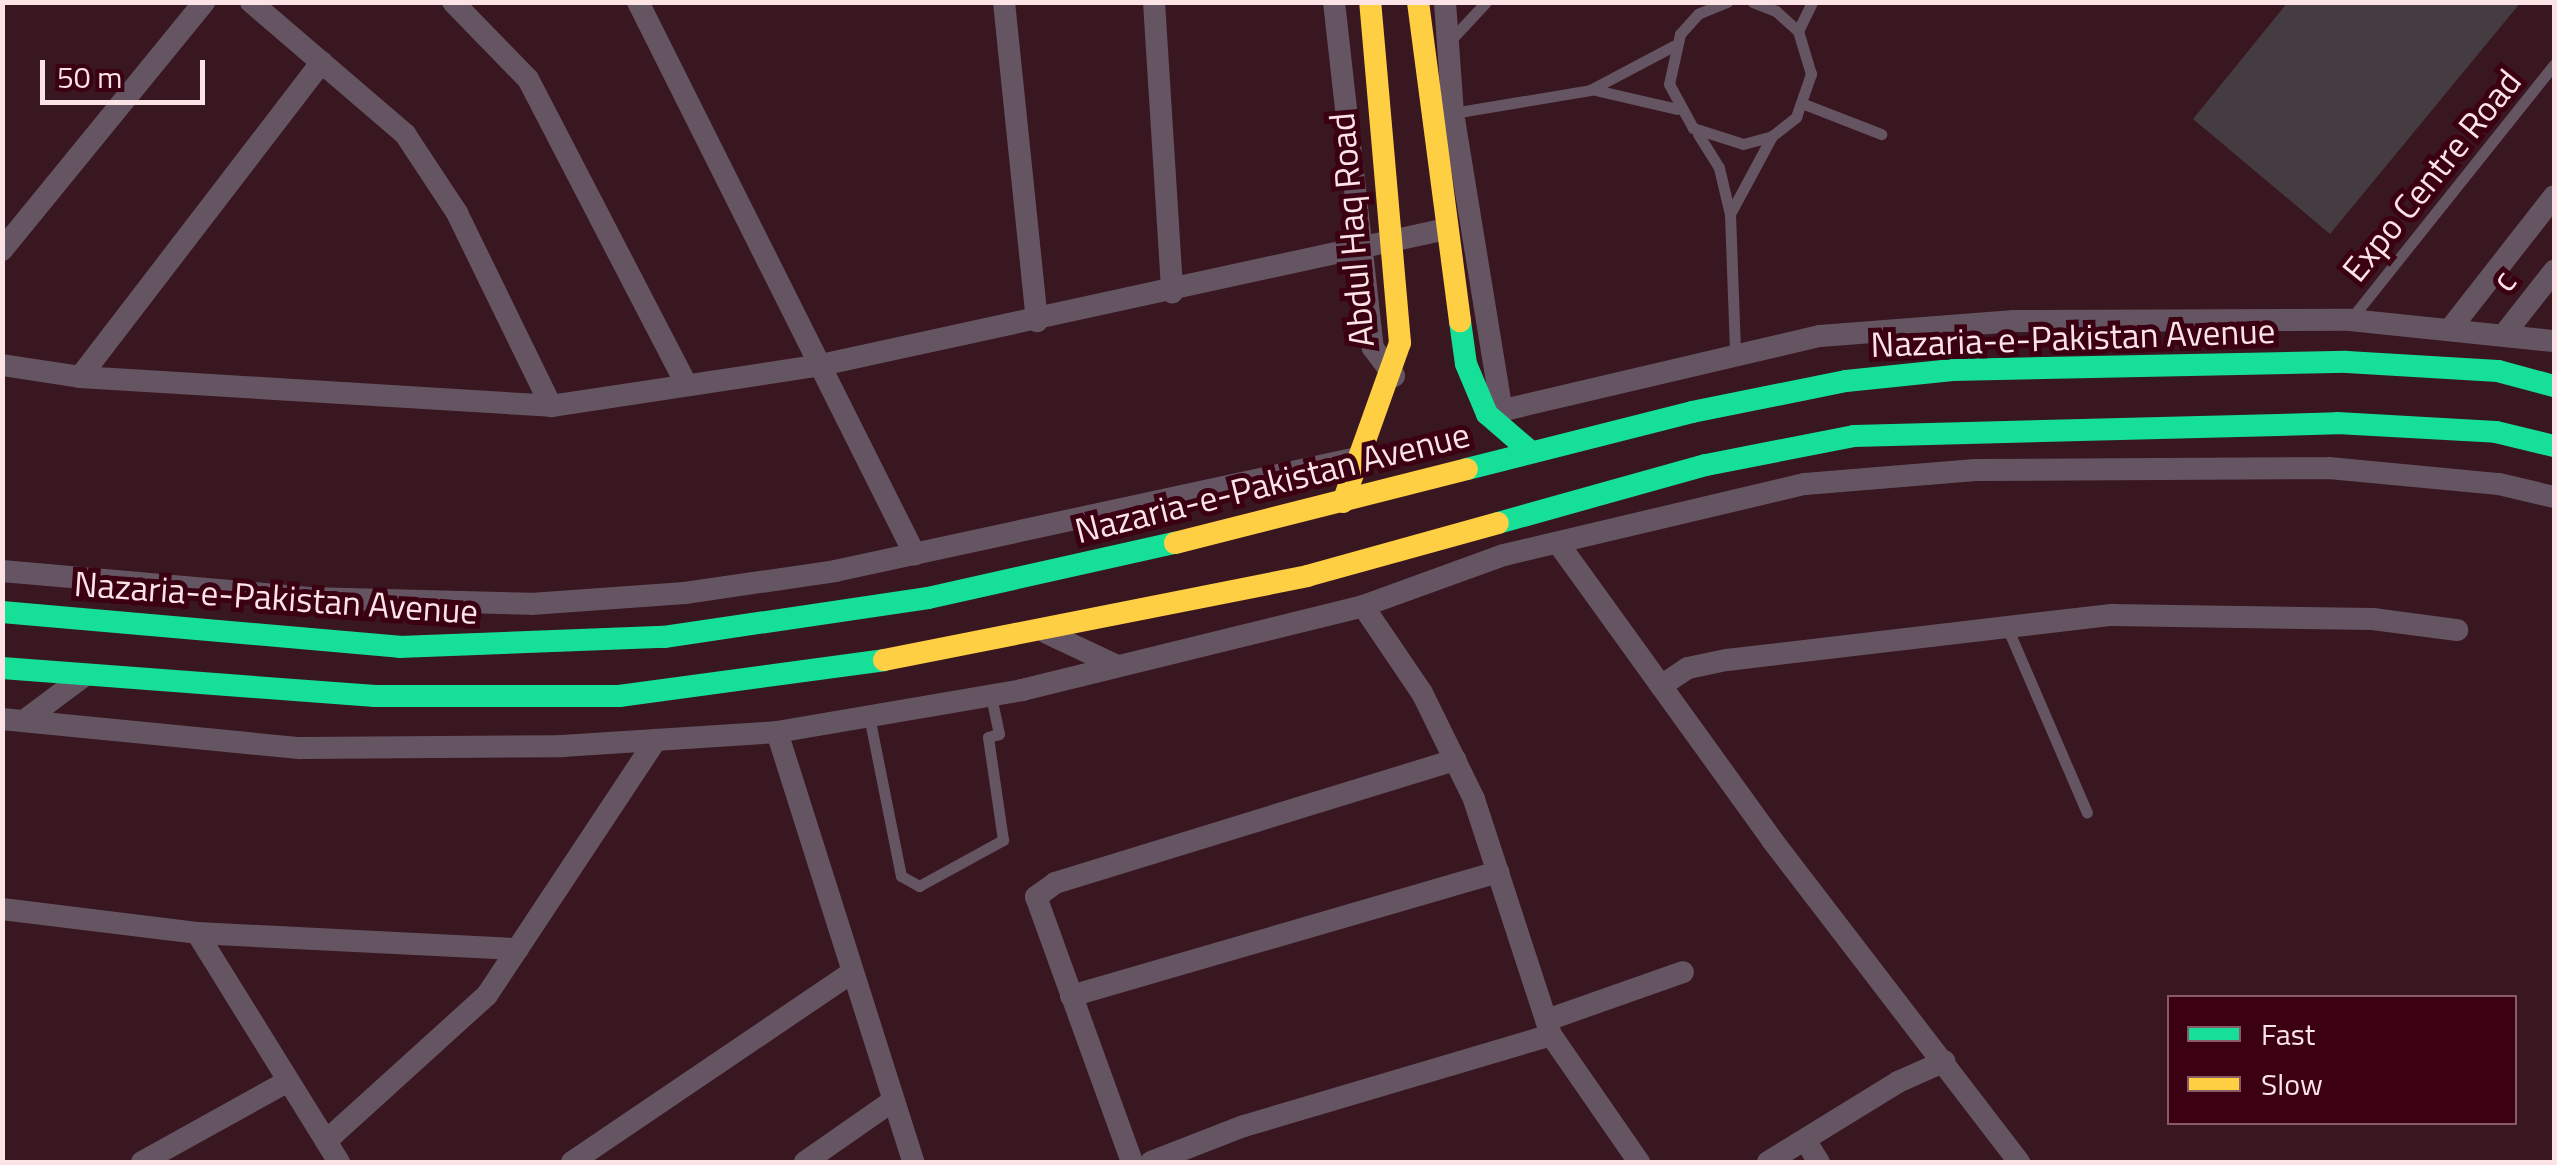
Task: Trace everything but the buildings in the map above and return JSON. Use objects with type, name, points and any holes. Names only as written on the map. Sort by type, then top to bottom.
[{"type":"main road","name":"Abdul Haq Road","points":[[1343,502],[1394,376],[1400,343],[1388,242],[1370,2]]},
{"type":"main road","points":[[1418,2],[1421,51],[1441,114],[1446,229],[1466,364],[1494,410],[1531,452]]},
{"type":"main road","name":"Nazaria-e-Pakistan Avenue","points":[[2,612],[399,646],[532,646],[664,638],[928,598],[1343,502],[1531,452],[1846,381],[1952,370],[2348,362],[2498,372],[2554,386]]},
{"type":"main road","points":[[2,668],[478,700],[618,696],[762,681],[1046,632],[1462,534],[1706,464],[1871,435],[2338,424],[2496,432],[2554,446]]},
{"type":"street","points":[[2,250],[204,2]]},
{"type":"street","points":[[251,2],[405,134],[457,213],[551,406]]},
{"type":"street","points":[[454,2],[528,79],[686,384]]},
{"type":"street","points":[[638,2],[915,555]]},
{"type":"street","points":[[1004,2],[1037,321]]},
{"type":"street","points":[[1154,2],[1172,292]]},
{"type":"street","points":[[1334,2],[1373,348],[1394,376]]},
{"type":"street","points":[[1445,2],[1447,44],[1441,114],[1494,410],[1734,352],[1820,336],[2014,320],[2350,320],[2506,332],[2554,341]]},
{"type":"street","points":[[1421,51],[1447,44]]},
{"type":"street","points":[[80,377],[322,62]]},
{"type":"street","points":[[2451,328],[2554,196]]},
{"type":"street","points":[[2,365],[80,377],[551,406],[821,365],[1172,292],[1446,229]]},
{"type":"street","name":"c","points":[[2506,332],[2554,271]]},
{"type":"street","points":[[2,571],[310,598],[532,604],[685,592],[915,555],[1362,457]]},
{"type":"street","points":[[14,719],[300,748],[656,740],[777,732],[991,695],[1117,666],[1363,606],[1469,566],[1805,484],[1974,470],[2329,468],[2499,484],[2554,497]]},
{"type":"street","points":[[1462,534],[1469,566]]},
{"type":"street","points":[[1558,543],[2019,1162]]},
{"type":"street","points":[[532,604],[532,646]]},
{"type":"street","points":[[1363,606],[1422,693],[1456,760],[1549,1028],[1639,1162]]},
{"type":"street","points":[[1661,686],[1688,668],[1727,660],[2111,615],[2372,619],[2457,630]]},
{"type":"street","points":[[1046,632],[1117,666]]},
{"type":"street","points":[[14,719],[84,676]]},
{"type":"street","points":[[777,732],[912,1162]]},
{"type":"street","points":[[326,1141],[452,1032],[518,950],[656,740]]},
{"type":"street","points":[[1132,1162],[1041,915],[1040,892],[1456,760]]},
{"type":"street","points":[[1071,996],[1498,872]]},
{"type":"street","points":[[2,908],[197,933],[518,950]]},
{"type":"street","points":[[197,933],[339,1162]]},
{"type":"street","points":[[1151,1162],[1244,1126],[1549,1028],[1683,972]]},
{"type":"street","points":[[572,1162],[850,974]]},
{"type":"street","points":[[1768,1162],[1898,1082],[1945,1061]]},
{"type":"street","points":[[142,1162],[288,1081]]},
{"type":"street","points":[[805,1162],[894,1100]]},
{"type":"street","points":[[1805,1140],[1819,1162]]},
{"type":"lane","points":[[1447,44],[1486,2]]},
{"type":"lane","points":[[1727,2],[1698,14],[1674,46],[1668,72],[1677,109],[1719,168],[1730,214],[1734,352]]},
{"type":"lane","points":[[1798,31],[1812,2]]},
{"type":"lane","points":[[1730,214],[1772,136],[1804,104],[1811,74],[1798,31],[1760,3]]},
{"type":"lane","points":[[1441,114],[1590,90],[1674,46]]},
{"type":"lane","name":"Expo Centre Road","points":[[2350,320],[2554,64]]},
{"type":"lane","points":[[1590,90],[1677,109]]},
{"type":"lane","points":[[1804,104],[1880,134]]},
{"type":"lane","points":[[1693,128],[1728,143],[1772,136]]},
{"type":"lane","points":[[2007,627],[2087,813]]},
{"type":"lane","points":[[869,716],[901,876],[919,886],[1003,840],[988,737],[999,734],[991,695]]},
{"type":"traffic: fast","points":[[1460,321],[1466,364],[1487,414],[1531,452]]},
{"type":"traffic: fast","points":[[1467,469],[1692,412],[1846,381],[1952,370],[2347,362],[2498,371],[2554,386]]},
{"type":"traffic: fast","points":[[1498,523],[1706,465],[1854,436],[2337,423],[2496,432],[2554,446]]},
{"type":"traffic: fast","points":[[2,612],[399,647],[664,637],[928,598],[1175,543]]},
{"type":"traffic: fast","points":[[2,668],[375,696],[619,696],[884,660]]},
{"type":"traffic: slow","points":[[1343,502],[1400,343],[1370,2]]},
{"type":"traffic: slow","points":[[1418,2],[1460,321]]},
{"type":"traffic: slow","points":[[1175,543],[1467,469]]},
{"type":"traffic: slow","points":[[884,660],[1307,576],[1498,523]]}]
